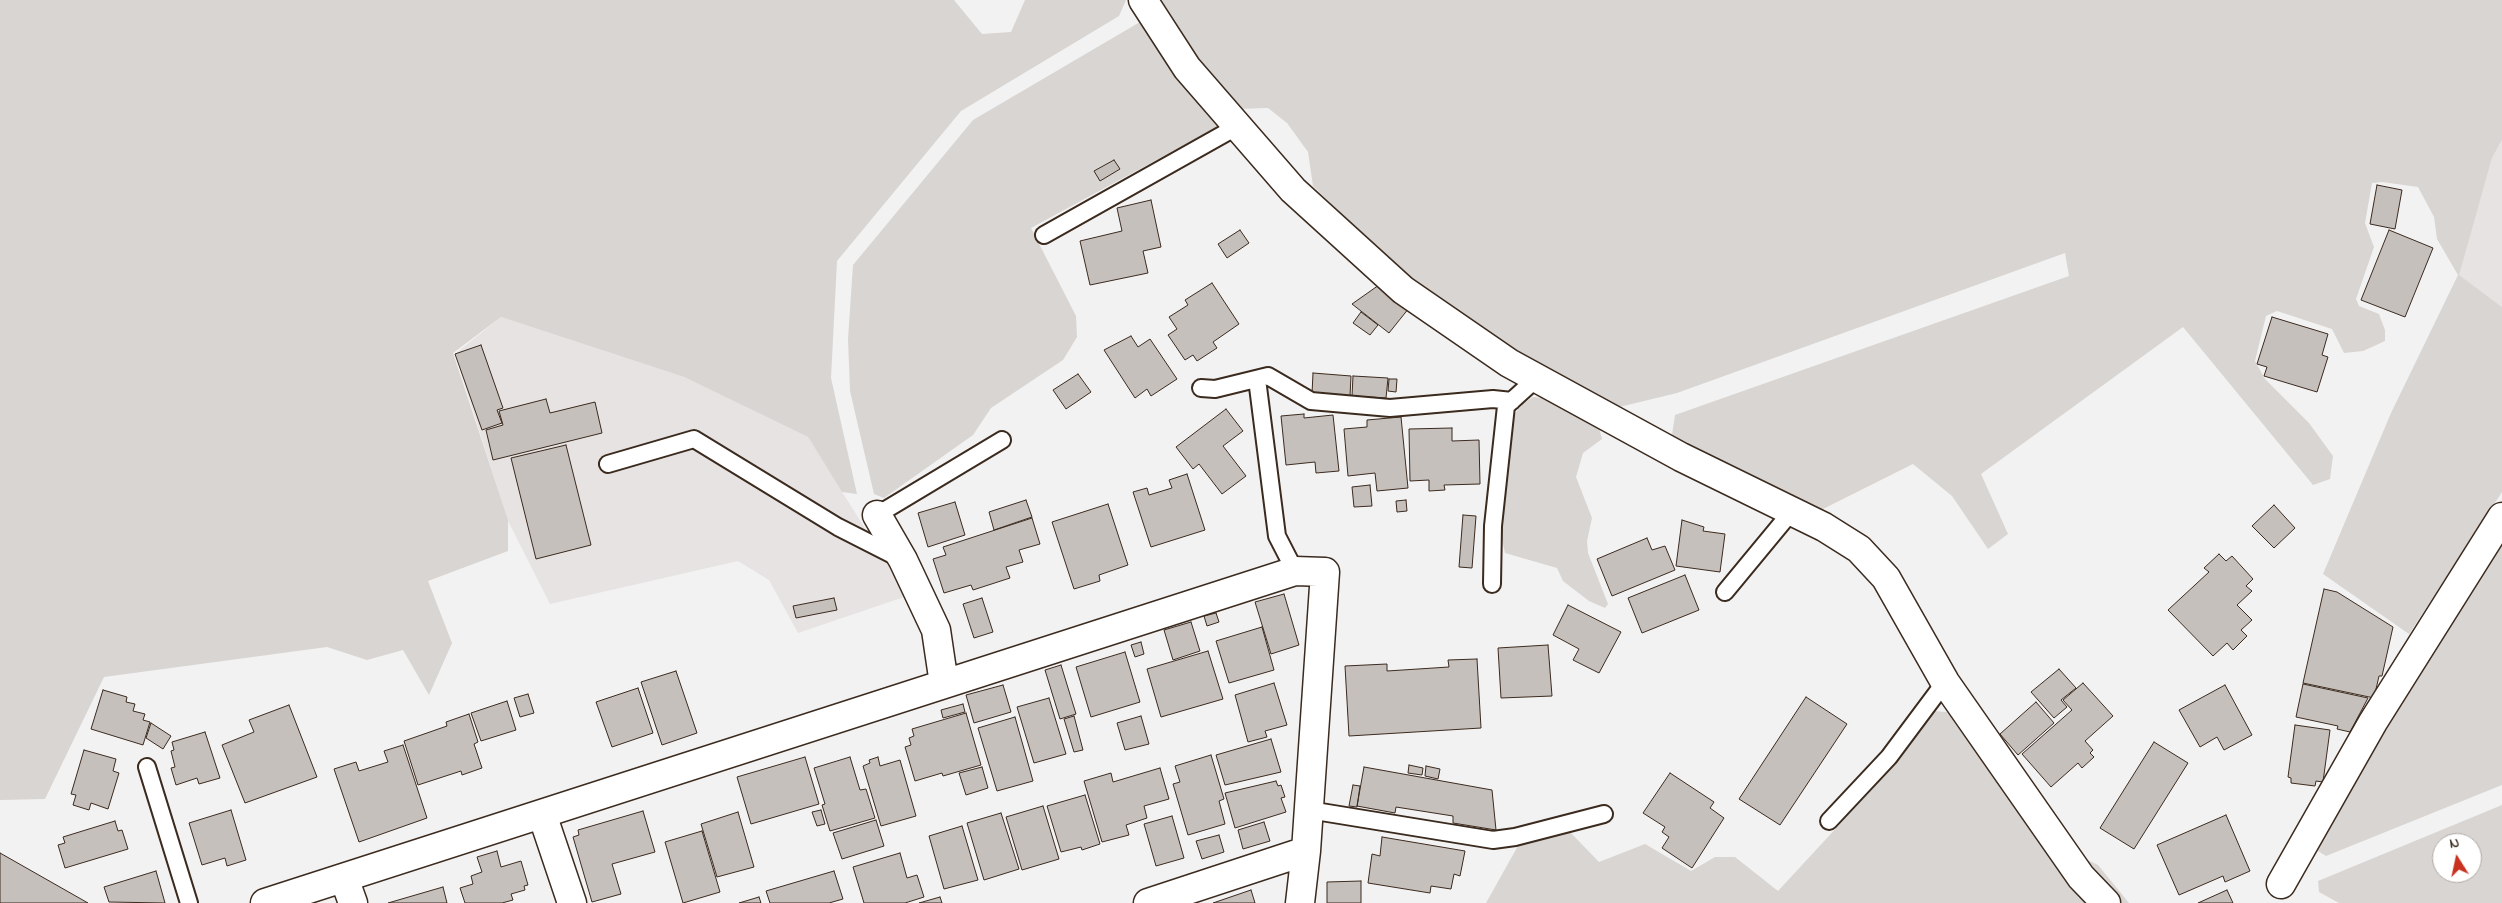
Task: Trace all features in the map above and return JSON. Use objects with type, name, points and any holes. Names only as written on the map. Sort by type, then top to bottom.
[{"type":"street","points":[[1143,0],[1187,68],[1293,190],[1404,290],[1509,363],[1538,377],[1633,432],[1824,527],[1859,549],[1886,578],[1946,682],[2081,877],[2106,903]]},
{"type":"street","points":[[877,516],[904,560],[936,630],[944,684]]},
{"type":"street","points":[[2281,884],[2373,722],[2502,518]]},
{"type":"street","points":[[265,903],[1295,570],[1325,572],[1306,851],[1300,903]]},
{"type":"street","points":[[542,814],[572,903]]},
{"type":"street","points":[[1148,903],[1306,851]]},
{"type":"street","points":[[344,878],[352,903]]},
{"type":"lane","points":[[1044,235],[1238,126]]},
{"type":"lane","points":[[1201,388],[1215,389],[1268,376],[1312,400],[1390,408],[1493,399],[1512,401]]},
{"type":"lane","points":[[1492,584],[1493,526],[1506,406],[1538,377]]},
{"type":"lane","points":[[1257,379],[1277,536],[1295,570]]},
{"type":"lane","points":[[608,464],[694,439],[838,527],[904,560]]},
{"type":"lane","points":[[877,516],[1002,440]]},
{"type":"lane","points":[[1725,592],[1792,511]]},
{"type":"lane","points":[[1830,821],[1889,757],[1946,682]]},
{"type":"lane","points":[[147,767],[189,903]]},
{"type":"lane","points":[[1309,810],[1493,840],[1515,837],[1604,814]]},
{"type":"shaded area","points":[[0,0],[954,0],[982,34],[1011,32],[1025,0],[1126,0],[1119,16],[961,111],[837,261],[831,378],[857,494],[842,492],[808,437],[684,377],[501,317],[453,353],[508,520],[508,551],[428,581],[452,643],[429,695],[403,650],[367,660],[327,647],[104,677],[45,799],[0,800]]},
{"type":"shaded area","points":[[1156,0],[2502,0],[2502,140],[2492,158],[2459,275],[2502,307],[2502,492],[2409,634],[2323,574],[2391,413],[2458,275],[2437,239],[2434,217],[2418,187],[2382,182],[2372,183],[2365,223],[2374,247],[2356,299],[2359,306],[2379,314],[2385,330],[2385,341],[2363,351],[2344,353],[2332,329],[2277,311],[2266,316],[2255,361],[2265,379],[2309,423],[2333,456],[2330,479],[2313,485],[2183,327],[1981,474],[2008,534],[1988,549],[1952,496],[1913,464],[1823,509],[1671,442],[1675,415],[2069,276],[2065,253],[1677,393],[1611,409],[1514,354],[1443,304],[1390,261],[1313,186],[1308,152],[1287,123],[1268,108],[1237,109],[1198,65]]},
{"type":"shaded area","points":[[1140,22],[1219,126],[1031,228],[1076,316],[1077,337],[1063,360],[991,408],[973,435],[884,498],[874,494],[850,391],[848,339],[853,265],[973,120]]},
{"type":"shaded area","points":[[2502,140],[2502,307],[2458,275],[2492,158]]},
{"type":"shaded area","points":[[501,317],[684,377],[808,437],[907,596],[798,633],[769,580],[738,561],[550,604],[508,521],[455,354]]},
{"type":"shaded area","points":[[1533,397],[1543,398],[1599,428],[1602,439],[1583,453],[1576,477],[1592,518],[1587,541],[1588,553],[1608,604],[1605,608],[1589,601],[1563,581],[1557,568],[1505,553],[1501,535],[1513,416],[1523,404]]},
{"type":"shaded area","points":[[2502,542],[2502,785],[2326,856],[2318,851],[2317,840]]},
{"type":"shaded area","points":[[1933,711],[1947,712],[2037,836],[2098,865],[2129,903],[1486,903],[1519,844],[1569,831],[1599,862],[1645,844],[1691,871],[1715,857],[1735,857],[1778,891],[1876,785]]},
{"type":"shaded area","points":[[2502,805],[2502,903],[2339,903],[2319,892],[2318,881],[2432,834],[2432,883],[2482,883],[2482,833],[2434,833]]},
{"type":"building","points":[[1114,160],[1120,169],[1100,181],[1094,171]]},
{"type":"building","points":[[2377,185],[2402,190],[2395,229],[2370,224]]},
{"type":"building","points":[[1151,200],[1161,247],[1143,251],[1148,273],[1090,285],[1080,241],[1122,231],[1117,208]]},
{"type":"building","points":[[1240,230],[1249,243],[1227,258],[1218,244]]},
{"type":"building","points":[[2389,230],[2433,248],[2405,317],[2361,300]]},
{"type":"building","points":[[1212,283],[1239,324],[1213,342],[1217,348],[1197,361],[1193,355],[1185,360],[1168,335],[1177,329],[1169,317],[1188,305],[1185,300]]},
{"type":"building","points":[[1379,285],[1409,308],[1389,333],[1352,304]]},
{"type":"building","points":[[1361,312],[1378,325],[1370,335],[1353,323]]},
{"type":"building","points":[[2272,317],[2328,334],[2322,355],[2328,357],[2317,392],[2264,376],[2267,367],[2257,364]]},
{"type":"building","points":[[1131,336],[1138,347],[1150,339],[1177,379],[1151,396],[1147,389],[1135,398],[1104,350]]},
{"type":"building","points":[[481,345],[503,408],[497,410],[502,423],[482,430],[455,354]]},
{"type":"building","points":[[1313,373],[1351,376],[1350,396],[1312,394]]},
{"type":"building","points":[[1078,374],[1091,392],[1066,409],[1053,390]]},
{"type":"building","points":[[1353,376],[1388,378],[1386,398],[1352,396]]},
{"type":"building","points":[[1389,379],[1397,379],[1396,392],[1388,391]]},
{"type":"building","points":[[546,399],[550,413],[595,402],[602,433],[493,460],[486,430],[503,425],[499,411]]},
{"type":"building","points":[[1226,409],[1243,431],[1223,446],[1246,476],[1222,494],[1199,464],[1193,469],[1176,447]]},
{"type":"building","points":[[1304,414],[1304,418],[1333,415],[1339,471],[1316,473],[1315,462],[1286,465],[1281,416]]},
{"type":"building","points":[[1401,417],[1408,488],[1377,491],[1375,473],[1348,476],[1344,429],[1367,427],[1367,420]]},
{"type":"building","points":[[1452,428],[1452,441],[1479,440],[1480,484],[1444,485],[1445,490],[1429,491],[1429,480],[1410,481],[1409,429]]},
{"type":"building","points":[[566,445],[591,545],[536,559],[511,458]]},
{"type":"building","points":[[1187,474],[1205,530],[1151,547],[1133,492],[1147,488],[1149,495],[1172,488],[1169,480]]},
{"type":"building","points":[[1370,485],[1372,506],[1354,507],[1352,487]]},
{"type":"building","points":[[1026,500],[1032,517],[994,530],[989,512]]},
{"type":"building","points":[[1406,500],[1407,511],[1397,512],[1396,501]]},
{"type":"building","points":[[955,502],[965,535],[928,547],[918,513]]},
{"type":"building","points":[[1108,504],[1128,565],[1099,575],[1100,581],[1074,589],[1052,522]]},
{"type":"building","points":[[2274,505],[2295,528],[2274,548],[2252,526]]},
{"type":"building","points":[[1463,515],[1476,516],[1472,568],[1459,567]]},
{"type":"building","points":[[1032,518],[1040,544],[1019,550],[1023,562],[1006,567],[1010,578],[973,590],[971,585],[944,593],[933,559],[946,555],[943,547]]},
{"type":"building","points":[[1682,520],[1704,527],[1703,531],[1725,534],[1720,572],[1676,566]]},
{"type":"building","points":[[1647,538],[1652,550],[1665,546],[1675,570],[1612,596],[1597,559]]},
{"type":"building","points":[[2219,554],[2226,561],[2232,556],[2253,579],[2246,586],[2252,591],[2237,605],[2252,620],[2241,630],[2247,636],[2233,650],[2227,643],[2213,656],[2168,610],[2209,572],[2204,568]]},
{"type":"building","points":[[1685,575],[1699,610],[1642,633],[1628,598]]},
{"type":"building","points":[[2324,589],[2337,592],[2393,627],[2382,676],[2379,676],[2374,698],[2303,683]]},
{"type":"building","points":[[1284,594],[1299,645],[1271,654],[1255,602]]},
{"type":"building","points":[[834,598],[837,610],[796,618],[793,606]]},
{"type":"building","points":[[982,598],[993,632],[974,638],[963,604]]},
{"type":"building","points":[[1568,605],[1621,632],[1599,673],[1573,660],[1579,649],[1553,635]]},
{"type":"building","points":[[1216,613],[1219,622],[1207,626],[1204,616]]},
{"type":"building","points":[[1191,622],[1200,651],[1173,660],[1164,630]]},
{"type":"building","points":[[1262,627],[1274,670],[1229,683],[1216,641]]},
{"type":"building","points":[[1141,642],[1144,654],[1135,657],[1131,645]]},
{"type":"building","points":[[1548,645],[1552,696],[1501,698],[1498,648]]},
{"type":"building","points":[[1208,651],[1223,699],[1161,717],[1147,669]]},
{"type":"building","points":[[1125,652],[1140,702],[1091,717],[1076,667]]},
{"type":"building","points":[[1477,659],[1481,728],[1349,736],[1345,666],[1387,664],[1387,671],[1449,667],[1448,660]]},
{"type":"building","points":[[1061,665],[1076,714],[1060,719],[1045,670]]},
{"type":"building","points":[[2059,669],[2076,688],[2061,700],[2067,707],[2054,718],[2031,692]]},
{"type":"building","points":[[676,671],[697,733],[662,745],[641,682]]},
{"type":"building","points":[[1274,683],[1287,725],[1265,731],[1267,737],[1248,742],[1235,695]]},
{"type":"building","points":[[2083,683],[2113,716],[2085,741],[2093,750],[2090,753],[2094,757],[2082,768],[2078,763],[2051,787],[2022,754],[2072,710],[2063,700]]},
{"type":"building","points":[[2303,684],[2368,698],[2350,732],[2337,729],[2338,726],[2296,717]]},
{"type":"building","points":[[1003,685],[1011,712],[974,723],[966,695]]},
{"type":"building","points":[[2225,685],[2252,735],[2224,750],[2217,737],[2200,747],[2179,710]]},
{"type":"building","points":[[638,688],[653,733],[612,747],[596,702]]},
{"type":"building","points":[[103,690],[127,697],[126,702],[135,704],[133,711],[145,714],[143,720],[150,722],[143,745],[91,729]]},
{"type":"building","points":[[528,694],[534,713],[520,717],[514,698]]},
{"type":"building","points":[[1806,697],[1847,724],[1780,825],[1739,799]]},
{"type":"building","points":[[1049,698],[1066,754],[1034,763],[1017,707]]},
{"type":"building","points":[[507,701],[516,730],[481,741],[471,713]]},
{"type":"building","points":[[2036,702],[2054,723],[2018,755],[2000,734]]},
{"type":"building","points":[[963,704],[965,712],[943,718],[941,710]]},
{"type":"building","points":[[289,705],[317,777],[245,803],[222,745],[254,732],[249,720]]},
{"type":"building","points":[[966,713],[981,765],[943,776],[942,773],[915,781],[905,747],[911,745],[909,738],[914,736],[912,729]]},
{"type":"building","points":[[469,714],[478,742],[474,744],[482,768],[462,775],[461,771],[418,785],[404,741],[447,726],[446,722]]},
{"type":"building","points":[[1074,716],[1083,750],[1074,752],[1064,719]]},
{"type":"building","points":[[1141,716],[1149,744],[1125,750],[1117,723]]},
{"type":"building","points":[[1015,717],[1033,781],[997,791],[978,728]]},
{"type":"building","points":[[151,723],[171,736],[163,749],[146,738]]},
{"type":"building","points":[[2295,725],[2330,730],[2323,782],[2316,781],[2315,786],[2291,783],[2291,778],[2288,777]]},
{"type":"building","points":[[205,732],[220,778],[199,784],[197,778],[176,785],[171,768],[175,767],[171,751],[174,750],[172,742]]},
{"type":"building","points":[[1271,739],[1281,772],[1225,785],[1216,755]]},
{"type":"building","points":[[2154,742],[2188,763],[2134,849],[2100,828]]},
{"type":"building","points":[[403,745],[427,818],[359,842],[334,769],[356,762],[359,771],[388,762],[384,751]]},
{"type":"building","points":[[84,750],[116,759],[113,771],[119,773],[108,809],[91,803],[89,810],[73,805],[76,795],[71,794]]},
{"type":"building","points":[[1211,755],[1224,799],[1219,801],[1225,824],[1188,835],[1173,784],[1180,782],[1175,766]]},
{"type":"building","points":[[805,757],[819,804],[751,824],[737,777]]},
{"type":"building","points":[[850,757],[860,790],[866,789],[875,818],[830,831],[822,805],[825,804],[814,768]]},
{"type":"building","points":[[878,757],[880,766],[900,760],[916,816],[881,826],[863,766],[870,763],[869,760]]},
{"type":"building","points":[[1409,765],[1423,768],[1422,775],[1408,773]]},
{"type":"building","points":[[1426,766],[1440,769],[1438,779],[1425,776]]},
{"type":"building","points":[[982,767],[988,788],[966,795],[959,773]]},
{"type":"building","points":[[1364,767],[1492,790],[1496,830],[1453,823],[1453,816],[1396,807],[1395,813],[1357,806]]},
{"type":"building","points":[[1160,768],[1169,799],[1144,806],[1147,818],[1126,825],[1129,835],[1102,842],[1084,781],[1111,773],[1113,782]]},
{"type":"building","points":[[1670,773],[1714,802],[1710,808],[1724,818],[1692,868],[1662,848],[1669,837],[1662,832],[1665,827],[1643,813]]},
{"type":"building","points":[[1276,781],[1278,786],[1281,785],[1285,797],[1281,798],[1286,812],[1235,828],[1225,793]]},
{"type":"building","points":[[1353,785],[1360,786],[1357,807],[1349,806]]},
{"type":"building","points":[[1085,795],[1100,844],[1082,850],[1081,847],[1061,852],[1047,806]]},
{"type":"building","points":[[1043,806],[1059,859],[1022,870],[1006,817]]},
{"type":"building","points":[[231,810],[246,860],[227,866],[225,858],[202,865],[189,823]]},
{"type":"building","points":[[821,810],[825,824],[817,826],[812,812]]},
{"type":"building","points":[[643,811],[655,852],[612,864],[621,894],[592,902],[573,837],[579,835],[578,830]]},
{"type":"building","points":[[738,812],[754,867],[717,877],[701,824]]},
{"type":"building","points":[[1001,813],[1019,869],[984,880],[967,823]]},
{"type":"building","points":[[2226,815],[2250,871],[2225,882],[2223,876],[2179,895],[2157,845]]},
{"type":"building","points":[[1172,816],[1184,858],[1156,866],[1144,824]]},
{"type":"building","points":[[876,820],[884,846],[842,859],[833,833]]},
{"type":"building","points":[[115,821],[118,831],[122,830],[128,849],[65,868],[58,845],[65,843],[63,837]]},
{"type":"building","points":[[1264,822],[1270,841],[1243,849],[1238,830]]},
{"type":"building","points":[[962,826],[978,880],[944,889],[929,836]]},
{"type":"building","points":[[702,831],[720,892],[683,903],[665,842]]},
{"type":"building","points":[[1219,835],[1224,852],[1202,859],[1196,841]]},
{"type":"building","points":[[1382,837],[1465,851],[1460,876],[1454,874],[1451,889],[1431,886],[1430,893],[1368,883],[1372,854],[1380,856]]},
{"type":"building","points":[[497,851],[501,867],[521,861],[528,885],[524,886],[525,890],[511,894],[513,900],[502,903],[465,903],[460,888],[473,884],[471,876],[482,872],[477,857]]},
{"type":"building","points":[[0,853],[88,903],[0,903]]},
{"type":"building","points":[[900,853],[907,878],[917,875],[924,897],[905,903],[864,903],[853,867]]},
{"type":"building","points":[[156,871],[165,903],[109,902],[104,887]]},
{"type":"building","points":[[834,871],[843,899],[829,903],[770,903],[766,891]]},
{"type":"building","points":[[1361,881],[1361,903],[1327,903],[1327,882]]},
{"type":"building","points":[[443,887],[447,903],[388,903]]},
{"type":"building","points":[[1251,890],[1255,903],[1213,903]]},
{"type":"building","points":[[2227,890],[2233,903],[2198,903]]},
{"type":"building","points":[[759,897],[761,903],[739,903]]},
{"type":"building","points":[[940,897],[942,903],[919,903]]}]
